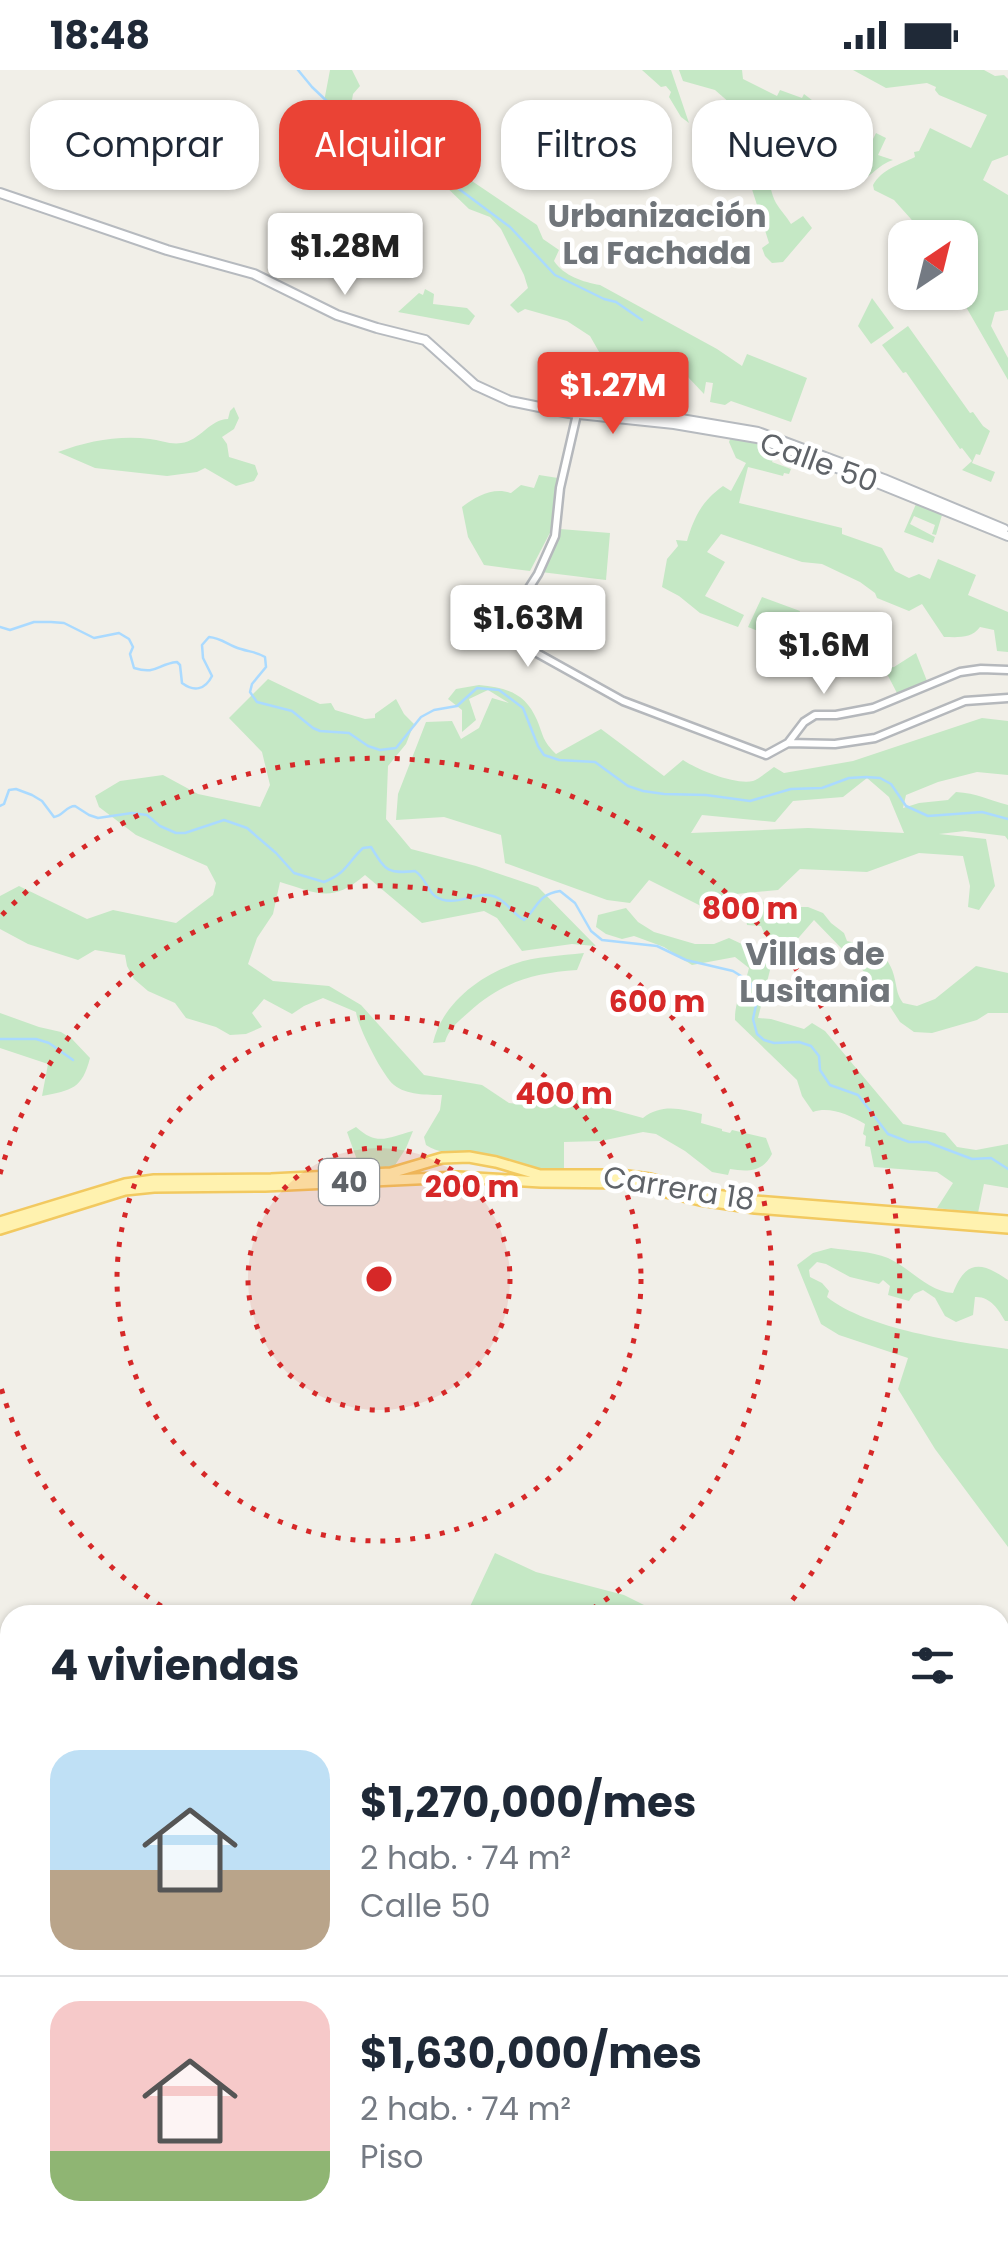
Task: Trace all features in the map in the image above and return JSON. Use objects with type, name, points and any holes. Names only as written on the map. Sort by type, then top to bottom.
[{"type":"main road","name":"Calle 50","points":[[0,193],[167,250],[254,274],[336,314],[424,340],[476,385],[498,397],[577,414],[756,438],[1008,534]]},
{"type":"main road","name":"Calle 50","points":[[564,410],[673,418],[758,432],[884,479],[1008,534]]},
{"type":"main road","name":"Carrera 18","points":[[0,1226],[125,1184],[391,1172],[430,1160],[462,1157],[486,1159],[540,1175],[620,1174],[703,1194],[756,1201],[1008,1224]]},
{"type":"main road","points":[[462,1157],[456,1168],[468,1177]]},
{"type":"main road","name":"Carrera 18","points":[[0,1226],[125,1190],[468,1177],[627,1183],[755,1208],[1008,1224]]},
{"type":"street","points":[[577,414],[560,488],[555,536],[529,588],[512,636],[517,642],[641,709],[766,754],[788,742],[815,715],[873,708],[960,672],[981,668],[1008,670]]},
{"type":"street","points":[[788,742],[835,744],[875,738],[965,701],[1008,698]]},
{"type":"green space","points":[[330,70],[352,70],[360,86],[352,100],[324,100]]},
{"type":"green space","points":[[642,70],[671,70],[689,123],[669,97],[671,92],[666,86],[661,87]]},
{"type":"green space","points":[[679,70],[742,70],[743,79],[777,96],[780,90],[802,98],[804,94],[812,100],[726,100],[715,90],[683,81]]},
{"type":"green space","points":[[853,70],[984,70],[1008,79],[1008,155],[992,161],[983,180],[1008,195],[1008,310],[995,312],[991,326],[1008,358],[1008,380],[968,310],[978,310],[978,220],[912,220],[894,200],[874,190],[873,185],[886,171],[915,157],[914,152],[919,151],[930,128],[971,148],[987,115],[939,95],[936,87],[927,83],[886,88]]},
{"type":"green space","points":[[876,133],[886,138],[878,155],[893,160],[873,172]]},
{"type":"green space","points":[[481,187],[537,225],[543,239],[559,250],[554,261],[568,274],[600,285],[742,366],[747,354],[807,378],[791,422],[731,401],[725,405],[710,402],[713,383],[706,382],[704,394],[687,376],[658,365],[646,403],[609,396],[606,364],[590,336],[567,321],[525,309],[518,313],[510,305],[528,288],[524,275],[501,229],[490,217],[469,209],[449,190]]},
{"type":"green space","points":[[752,190],[771,190],[791,224],[803,216],[812,228],[783,262],[772,263],[765,256],[762,248],[769,243]]},
{"type":"green space","points":[[425,289],[434,294],[433,304],[467,308],[475,316],[469,325],[398,312],[419,293],[423,295]]},
{"type":"green space","points":[[872,298],[894,328],[871,344],[858,326]]},
{"type":"green space","points":[[908,326],[970,413],[990,431],[980,455],[976,454],[972,463],[995,472],[991,482],[962,470],[972,461],[882,345]]},
{"type":"green space","points":[[234,407],[239,418],[234,429],[222,437],[229,457],[255,465],[258,474],[254,481],[236,486],[205,468],[167,476],[95,468],[58,452],[115,438],[188,441],[216,422],[228,419]]},
{"type":"green space","points":[[731,437],[778,448],[772,462],[791,469],[783,476],[748,467],[739,503],[842,528],[842,534],[882,548],[895,571],[909,578],[919,574],[930,579],[938,559],[976,575],[968,595],[1008,612],[1008,652],[997,651],[994,630],[980,627],[968,635],[944,637],[922,604],[909,611],[877,598],[860,582],[822,564],[802,562],[721,534],[707,552],[725,562],[705,596],[744,615],[738,627],[700,613],[662,587],[667,559],[678,546],[676,540],[687,541],[704,504],[723,486],[731,491],[746,463],[736,458],[729,442]]},
{"type":"green space","points":[[539,475],[558,478],[553,527],[530,571],[484,565],[468,537],[462,507],[492,492],[511,493],[521,485],[534,488]]},
{"type":"green space","points":[[916,504],[942,515],[936,535],[932,534],[935,525],[914,516],[910,524],[935,537],[933,543],[904,532]]},
{"type":"green space","points":[[560,529],[610,533],[606,580],[541,572]]},
{"type":"green space","points":[[762,597],[800,611],[788,643],[748,627]]},
{"type":"green space","points":[[916,653],[927,681],[898,695],[884,668],[894,667]]},
{"type":"green space","points":[[268,679],[320,704],[331,703],[335,710],[365,719],[375,718],[396,699],[414,724],[406,744],[388,766],[386,819],[411,849],[538,887],[596,946],[572,944],[522,951],[497,918],[484,911],[422,923],[365,875],[343,890],[324,894],[280,882],[273,914],[257,938],[248,964],[273,981],[329,986],[361,1005],[424,1075],[482,1085],[509,1103],[528,1105],[556,1094],[643,1118],[664,1109],[702,1114],[701,1123],[722,1131],[766,1138],[772,1154],[764,1164],[749,1170],[730,1169],[728,1175],[712,1172],[656,1134],[643,1132],[601,1141],[564,1142],[564,1168],[560,1172],[435,1150],[426,1145],[424,1137],[440,1110],[442,1095],[411,1093],[394,1085],[371,1050],[356,1012],[323,998],[292,1014],[264,999],[252,1013],[262,1027],[230,1035],[186,1018],[175,1003],[148,991],[134,979],[125,955],[95,950],[78,960],[28,944],[0,929],[0,896],[19,886],[87,919],[113,910],[176,923],[213,895],[216,883],[207,866],[136,835],[99,807],[95,796],[120,781],[163,775],[198,794],[260,807],[270,785],[262,752],[229,718]]},
{"type":"green space","points":[[489,686],[520,697],[556,754],[601,729],[664,776],[683,760],[717,776],[745,782],[774,767],[784,773],[853,761],[982,718],[1008,721],[1008,775],[977,772],[938,782],[906,795],[903,808],[948,800],[956,792],[1008,805],[1008,840],[1005,836],[965,831],[939,834],[986,839],[995,886],[979,910],[968,907],[970,886],[963,856],[919,853],[867,872],[800,869],[778,890],[736,894],[715,913],[649,880],[630,903],[607,900],[505,863],[501,835],[444,817],[396,820],[398,794],[426,722],[452,721],[461,739],[479,728],[492,698],[509,703],[488,690],[469,699],[476,720],[462,732],[462,710],[448,699],[456,689]],"holes":[[[867,778],[889,797],[904,833],[808,828],[691,833],[702,815],[775,822],[793,801],[843,797]]]},
{"type":"green space","points":[[743,896],[823,913],[847,941],[871,948],[884,957],[903,1003],[917,1006],[935,999],[976,966],[1008,973],[1008,1013],[988,1013],[932,1033],[914,1032],[900,1022],[874,982],[814,920],[794,943],[765,935],[761,926],[747,925]]},
{"type":"green space","points":[[626,908],[654,932],[695,944],[714,944],[729,938],[761,953],[771,966],[758,1018],[804,1029],[812,1023],[825,1031],[903,1124],[945,1133],[957,1147],[976,1150],[1008,1144],[1008,1188],[984,1184],[978,1213],[937,1208],[953,1183],[937,1172],[874,1167],[870,1147],[865,1146],[865,1124],[833,1111],[813,1112],[797,1080],[735,1020],[749,968],[735,957],[692,965],[664,947],[634,936],[622,939],[596,927],[598,915]]},
{"type":"green space","points":[[584,953],[577,970],[532,977],[494,993],[458,1022],[445,1042],[433,1043],[453,1005],[487,976],[522,961]]},
{"type":"green space","points":[[0,1013],[72,1039],[90,1058],[79,1082],[68,1090],[42,1096],[48,1064],[0,1048]]},
{"type":"green space","points":[[356,1127],[377,1139],[413,1131],[392,1170],[361,1171],[347,1132]]},
{"type":"green space","points":[[831,1248],[888,1258],[944,1292],[953,1293],[963,1274],[976,1267],[1008,1280],[1008,1321],[990,1301],[975,1297],[973,1315],[956,1322],[945,1316],[935,1298],[923,1290],[909,1301],[888,1295],[890,1286],[883,1280],[879,1284],[850,1277],[817,1262],[809,1270],[810,1277],[829,1291],[827,1297],[865,1318],[913,1332],[1008,1349],[1008,1547],[935,1449],[898,1389],[908,1358],[839,1335],[821,1324],[797,1265],[813,1253]]},
{"type":"green space","points":[[495,1553],[536,1572],[624,1595],[644,1605],[471,1605]]},
{"type":"waterway","points":[[298,70],[351,124],[451,179],[510,227],[555,275],[616,302],[642,320]]},
{"type":"waterway","points":[[0,627],[10,630],[34,622],[51,622],[64,623],[94,638],[119,633],[133,647],[130,654],[134,668],[152,670],[177,662],[182,683],[195,688],[203,687],[212,676],[203,658],[202,645],[209,637],[218,639],[265,657],[266,667],[250,692],[257,702],[292,711],[320,731],[349,733],[380,750],[396,748],[421,717],[457,706],[477,688],[499,690],[523,708],[544,755],[595,762],[628,786],[643,791],[750,801],[791,789],[822,788],[849,778],[880,778],[891,784],[906,806],[928,816],[982,812],[1008,819]]},
{"type":"waterway","points":[[0,806],[9,790],[16,789],[42,801],[54,817],[75,806],[98,818],[132,813],[147,815],[176,833],[224,820],[247,828],[294,873],[324,882],[342,871],[363,848],[371,847],[388,869],[415,871],[441,899],[491,895],[524,920],[542,898],[560,891],[575,903],[591,931],[602,940],[657,946],[686,960],[741,976],[755,994],[753,1019],[757,1034],[774,1043],[799,1042],[811,1046],[830,1085],[858,1095],[888,1134],[909,1142],[927,1142],[972,1159],[991,1158],[1008,1169]]},
{"type":"waterway","points":[[0,1039],[36,1039],[73,1060]]},
{"type":"district","name":"Urbanización La Fachada","points":[[657,234]]},
{"type":"district","name":"Villas de Lusitania","points":[[815,972]]}]
